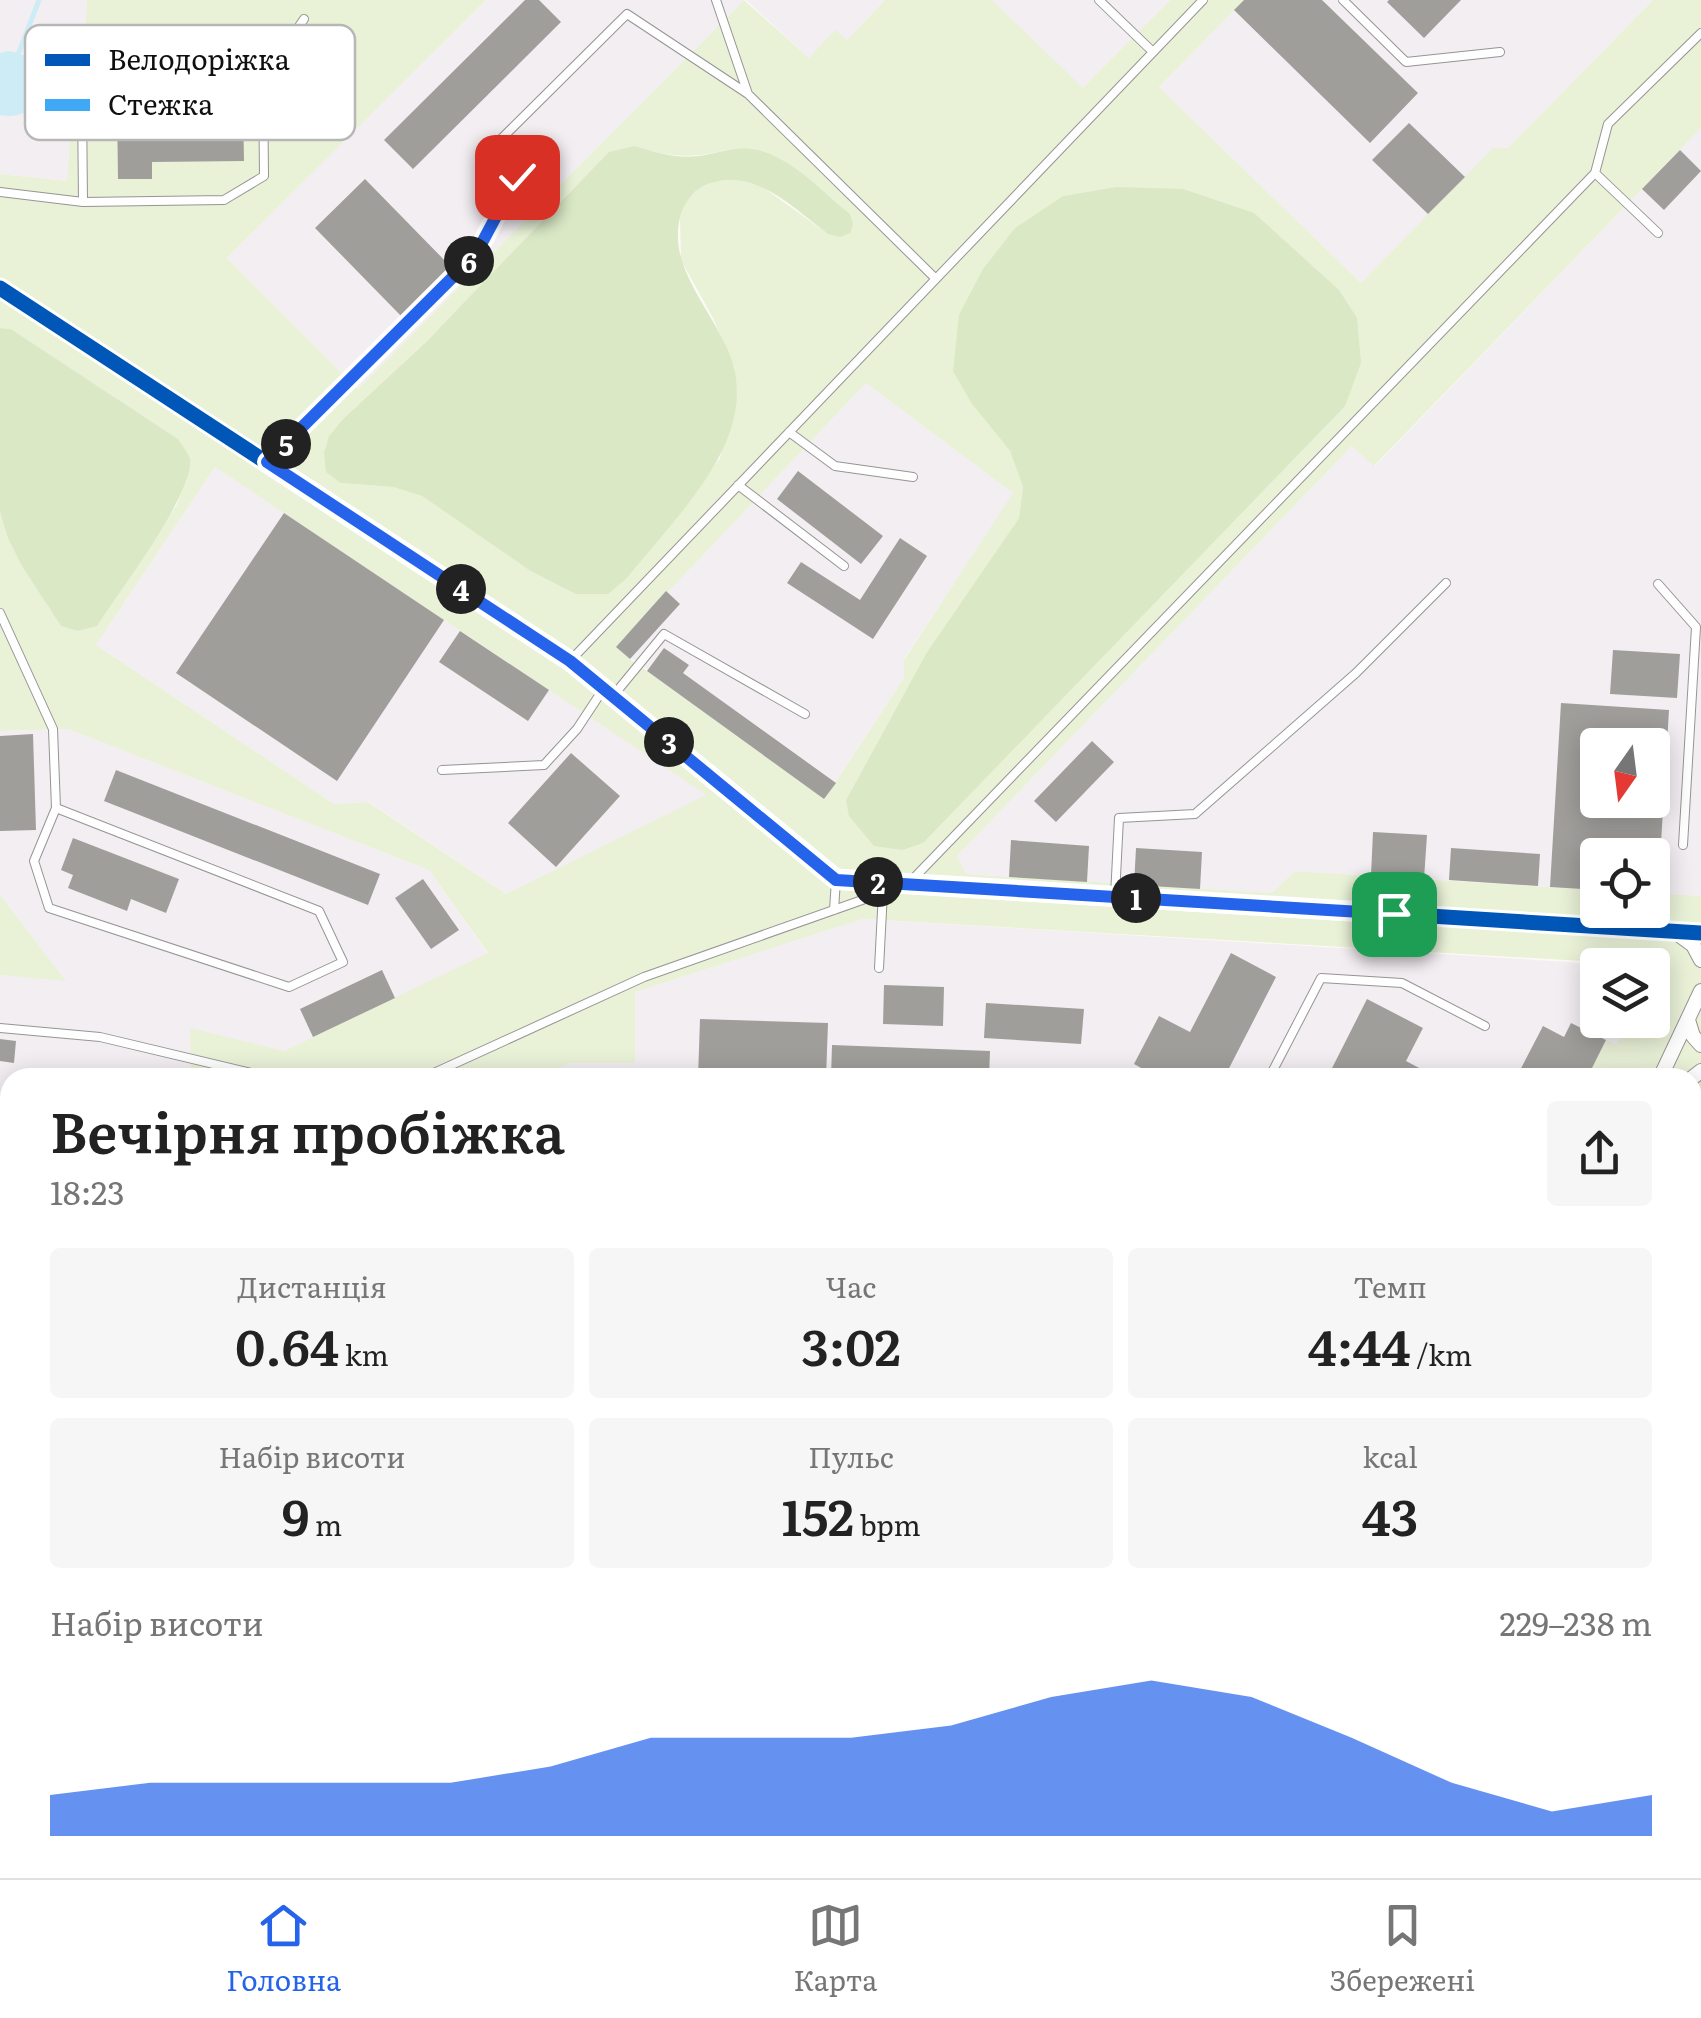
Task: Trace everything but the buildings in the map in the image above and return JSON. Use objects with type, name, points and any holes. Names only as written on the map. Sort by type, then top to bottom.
[{"type":"street","points":[[0,288],[570,661],[836,880],[883,888],[909,884],[1701,933]]},
{"type":"street","points":[[1674,931],[1693,945],[1701,960]]},
{"type":"street","points":[[1665,1068],[1701,991]]},
{"type":"street","points":[[1688,1019],[1693,1036],[1701,1044]]},
{"type":"lane","points":[[716,0],[748,94]]},
{"type":"lane","points":[[1099,0],[1153,52]]},
{"type":"lane","points":[[570,661],[1203,0]]},
{"type":"lane","points":[[1347,2],[1406,62],[1500,52]]},
{"type":"lane","points":[[267,462],[476,254],[517,177],[490,150],[627,14],[748,94],[936,279]]},
{"type":"lane","points":[[300,25],[304,19]]},
{"type":"lane","points":[[909,884],[1595,173],[1608,124],[1701,33]]},
{"type":"lane","points":[[83,140],[84,202]]},
{"type":"lane","points":[[0,192],[84,202],[224,200],[264,176],[264,140]]},
{"type":"lane","points":[[1595,173],[1658,233]]},
{"type":"lane","points":[[790,432],[835,466],[913,477]]},
{"type":"lane","points":[[738,485],[844,566]]},
{"type":"lane","points":[[1115,896],[1120,818],[1196,814],[1356,673],[1446,583]]},
{"type":"lane","points":[[1658,584],[1696,627],[1682,846]]},
{"type":"lane","points":[[0,613],[53,729],[56,808],[34,861],[50,908],[289,988],[343,962],[319,911],[56,808]]},
{"type":"lane","points":[[442,770],[544,765],[664,634],[805,714]]},
{"type":"lane","points":[[1688,749],[1701,750]]},
{"type":"lane","points":[[834,910],[836,880]]},
{"type":"lane","points":[[445,1068],[644,978],[834,910],[883,888],[878,968]]},
{"type":"lane","points":[[1274,1068],[1321,978],[1402,983],[1485,1026]]},
{"type":"lane","points":[[0,1028],[100,1037],[230,1068]]},
{"type":"shaded area","points":[[0,0],[87,0],[86,25],[25,25],[25,140],[70,140],[67,181],[0,174]]},
{"type":"shaded area","points":[[486,0],[744,0],[358,389],[227,258],[345,140],[355,140],[355,130]]},
{"type":"shaded area","points":[[746,0],[885,0],[847,40],[809,58]]},
{"type":"shaded area","points":[[992,0],[1170,0],[1083,89]]},
{"type":"shaded area","points":[[1244,0],[1653,0],[1508,148],[1493,149],[1361,283],[1159,87]]},
{"type":"shaded area","points":[[1701,128],[1701,896],[1670,894],[1670,838],[1580,838],[1580,889],[1295,871],[1272,893],[965,874],[957,856],[1353,445],[1375,466]]},
{"type":"shaded area","points":[[866,383],[1014,493],[904,659],[904,678],[824,799],[616,647]]},
{"type":"shaded area","points":[[215,467],[707,795],[506,894],[369,802],[334,804],[96,645]]},
{"type":"shaded area","points":[[68,729],[429,870],[488,954],[284,1051],[190,1029],[191,1068],[0,1068],[0,975],[65,980],[0,895],[0,731]]},
{"type":"shaded area","points":[[863,919],[1580,963],[1580,1038],[1620,1038],[1616,1046],[1606,1041],[1592,1068],[559,1068],[570,1063],[635,1063],[635,992]]},
{"type":"green space","points":[[87,0],[486,0],[355,130],[355,25],[86,25]]},
{"type":"green space","points":[[744,0],[809,58],[835,30],[847,40],[885,0],[992,0],[1083,88],[1170,0],[1244,0],[1159,87],[1361,283],[1493,148],[1508,148],[1653,0],[1701,0],[1701,128],[1374,466],[1352,446],[957,856],[966,874],[1272,893],[1295,871],[1580,889],[1580,928],[1670,928],[1670,894],[1701,896],[1701,1068],[1592,1068],[1606,1040],[1616,1045],[1620,1038],[1670,1038],[1670,948],[1580,948],[1580,961],[863,919],[635,992],[635,1063],[570,1063],[559,1068],[191,1068],[190,1028],[284,1051],[488,953],[429,870],[68,729],[0,731],[0,512],[22,565],[50,610],[78,631],[97,625],[176,506],[187,480],[178,439],[11,329],[0,328],[0,174],[67,181],[70,140],[345,140],[227,258],[358,389]],"holes":[[[635,146],[680,156],[726,150],[828,234],[760,185],[741,179],[721,179],[701,187],[686,200],[680,217],[681,260],[735,368],[720,458],[627,578],[529,570],[422,496],[393,487],[341,483],[329,436],[343,419]],[[1115,187],[1345,406],[846,800],[927,652],[1019,518],[1023,487],[1010,451],[972,404],[1015,228],[1063,196]],[[866,383],[1013,493],[904,660],[904,678],[825,798],[617,646]],[[215,467],[706,795],[506,894],[368,802],[334,804],[96,645]]]},
{"type":"green space","points":[[635,146],[687,157],[740,149],[766,152],[804,175],[850,214],[853,224],[850,233],[840,237],[828,234],[787,202],[757,185],[741,181],[708,184],[689,199],[678,232],[680,252],[686,272],[734,367],[737,402],[729,434],[691,500],[627,578],[608,594],[576,594],[529,570],[422,496],[393,487],[341,483],[326,472],[324,453],[329,436],[343,419],[429,339],[609,152]]},
{"type":"green space","points":[[1115,187],[1183,189],[1254,213],[1339,290],[1357,318],[1361,363],[1345,406],[923,843],[902,850],[874,846],[849,816],[846,800],[927,652],[1019,518],[1023,487],[1010,451],[972,404],[953,371],[959,315],[983,269],[1015,228],[1063,196]]},
{"type":"green space","points":[[0,328],[11,329],[178,439],[190,459],[188,475],[168,518],[97,626],[78,631],[61,626],[8,538],[0,512]]},
{"type":"green space","points":[[0,895],[66,981],[0,975]]},
{"type":"water","points":[[0,53],[25,56],[25,112],[17,115],[0,115]]},
{"type":"waterway","points":[[29,25],[39,0]]},
{"type":"waterway","points":[[19,52],[25,36]]},
{"type":"cycle path","points":[[0,288],[570,661],[836,879],[1701,933]]},
{"type":"route","points":[[517,177],[476,254],[267,462],[570,661],[836,880],[1394,914]]}]
